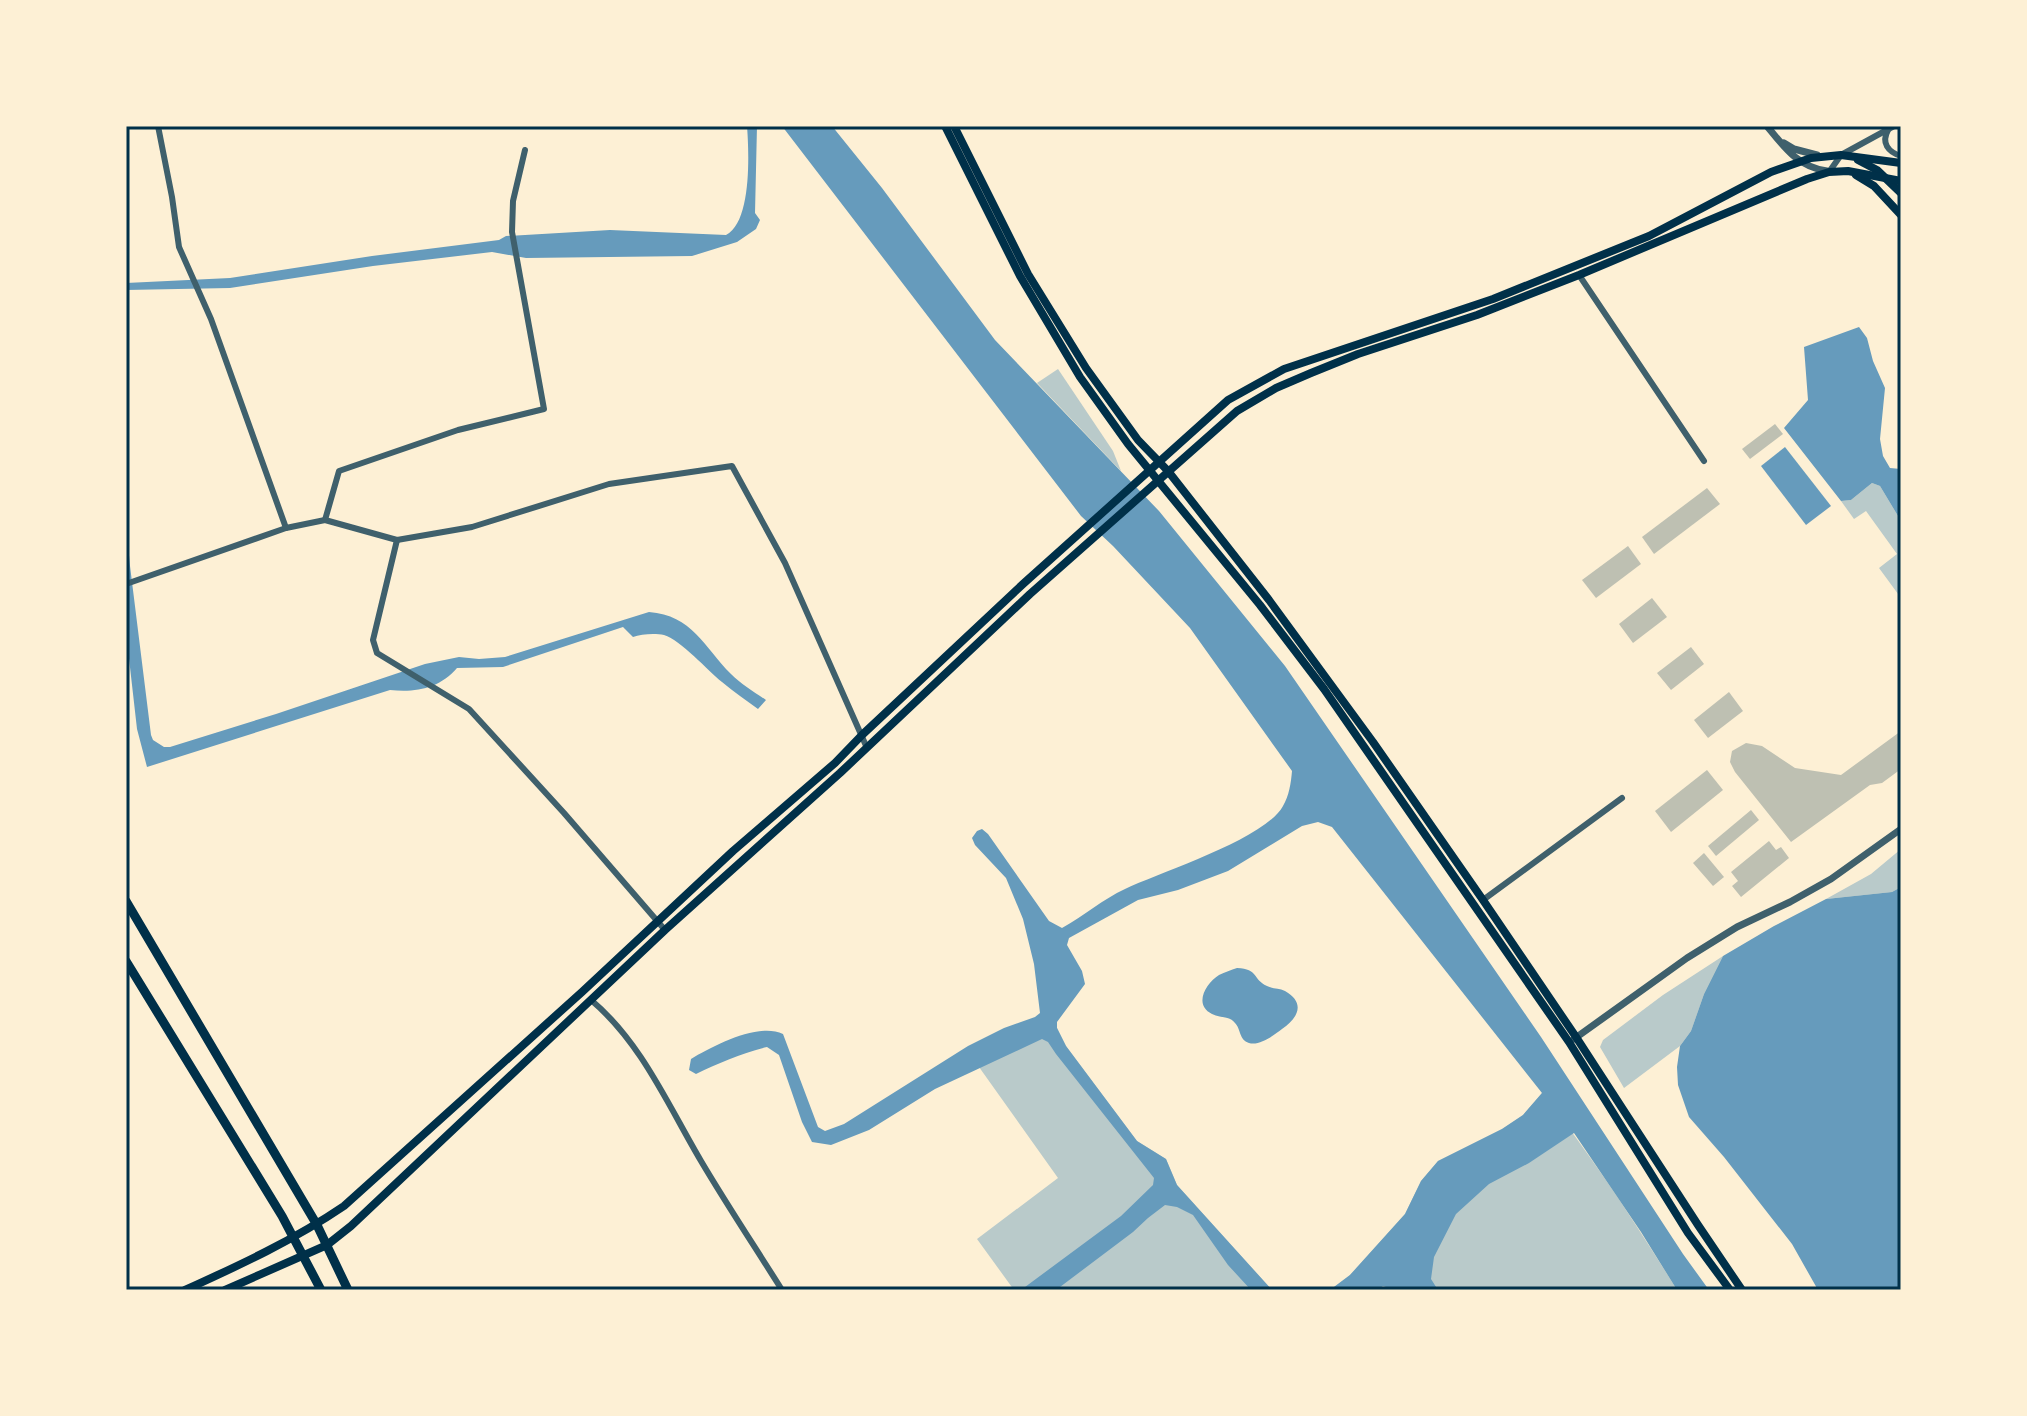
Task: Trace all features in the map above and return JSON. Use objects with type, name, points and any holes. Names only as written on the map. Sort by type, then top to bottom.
[{"type":"main road","points":[[945,126],[1020,276],[1080,377],[1120,433],[1324,689],[1573,1040],[1742,1290]]},
{"type":"main road","points":[[954,126],[1028,274],[1111,405],[1138,440],[1168,471],[1269,600],[1373,742],[1483,900],[1573,1040],[1688,1233],[1730,1290]]},
{"type":"main road","points":[[1841,155],[1862,161],[1886,177],[1901,193]]},
{"type":"main road","points":[[185,1290],[294,1238],[344,1206],[733,851],[835,763],[1023,584],[1228,400],[1284,369],[1577,271],[1771,172],[1821,156],[1841,155],[1901,163]]},
{"type":"main road","points":[[1848,171],[1874,186],[1901,215]]},
{"type":"main road","points":[[225,1290],[327,1245],[351,1226],[665,930],[1093,538],[1237,411],[1276,388],[1358,354],[1477,315],[1577,271],[1829,172],[1848,171],[1901,181]]},
{"type":"main road","points":[[126,901],[317,1225],[348,1290]]},
{"type":"main road","points":[[126,961],[294,1238],[321,1290]]},
{"type":"street","points":[[158,126],[179,247],[211,319],[286,528]]},
{"type":"street","points":[[1767,126],[1796,159],[1810,168],[1829,172],[1841,155],[1891,128]]},
{"type":"street","points":[[1891,128],[1885,138],[1886,146],[1889,151],[1901,156]]},
{"type":"street","points":[[1778,140],[1794,149],[1821,156]]},
{"type":"street","points":[[325,520],[339,471],[458,430],[544,409],[512,232],[513,201],[525,150]]},
{"type":"street","points":[[1577,271],[1704,461]]},
{"type":"street","points":[[126,584],[286,528],[325,520],[397,540],[472,527],[609,484],[732,466],[785,563],[867,748]]},
{"type":"street","points":[[397,540],[373,640],[377,653],[469,709],[665,930]]},
{"type":"street","points":[[1483,900],[1622,798]]},
{"type":"street","points":[[1573,1040],[1687,958],[1737,927],[1831,879],[1901,829]]},
{"type":"street","points":[[591,1000],[609,1015],[659,1085],[701,1161],[782,1290]]},
{"type":"shaded area","points":[[1058,369],[1113,451],[1121,471],[1037,383]]},
{"type":"shaded area","points":[[1872,483],[1880,486],[1901,521],[1901,598],[1879,568],[1897,554],[1866,511],[1854,519],[1841,501],[1851,500]]},
{"type":"shaded area","points":[[1901,849],[1901,887],[1892,892],[1826,899],[1871,874]]},
{"type":"shaded area","points":[[1723,956],[1704,994],[1691,1031],[1680,1046],[1624,1088],[1600,1047],[1603,1040],[1663,995]]},
{"type":"shaded area","points":[[1057,1028],[1066,1046],[1137,1141],[1166,1159],[1177,1185],[1272,1290],[1014,1290],[977,1239],[1058,1178],[979,1067]]},
{"type":"shaded area","points":[[1542,1093],[1612,1189],[1677,1290],[1330,1290],[1350,1275],[1405,1214],[1421,1181],[1438,1161],[1502,1129],[1523,1115]]},
{"type":"water","points":[[747,126],[757,126],[755,213],[760,220],[756,229],[737,242],[692,256],[526,258],[492,252],[230,288],[126,290],[126,283],[230,278],[499,240],[506,236],[610,230],[726,235],[741,216],[745,202]]},
{"type":"water","points":[[782,126],[832,126],[995,340],[1159,511],[1285,666],[1541,1037],[1709,1290],[1677,1290],[1574,1133],[1529,1163],[1489,1184],[1456,1214],[1434,1257],[1431,1279],[1438,1290],[1395,1290],[1383,1286],[1377,1290],[1330,1290],[1350,1275],[1405,1214],[1421,1181],[1438,1161],[1502,1129],[1523,1115],[1542,1093],[1332,827],[1318,822],[1302,826],[1228,871],[1178,890],[1138,900],[1069,938],[1067,945],[1082,971],[1085,984],[1057,1022],[1066,1046],[1137,1141],[1166,1159],[1177,1185],[1272,1290],[1251,1290],[1228,1265],[1193,1215],[1165,1205],[1056,1290],[1021,1290],[1121,1216],[1153,1185],[1154,1178],[1048,1042],[1042,1039],[935,1089],[869,1130],[831,1145],[812,1142],[779,1055],[767,1047],[696,1074],[689,1070],[691,1059],[736,1037],[761,1031],[783,1034],[818,1127],[825,1131],[844,1124],[968,1046],[1040,1013],[1034,964],[1023,919],[1006,878],[975,845],[972,838],[977,831],[982,829],[988,834],[1049,921],[1062,928],[1117,893],[1211,854],[1256,830],[1283,806],[1292,776],[1292,771],[1190,628],[1081,516]]},
{"type":"water","points":[[1859,327],[1867,338],[1885,388],[1880,439],[1883,456],[1890,468],[1901,469],[1901,521],[1880,486],[1872,483],[1851,500],[1841,501],[1784,428],[1808,400],[1804,347]]},
{"type":"water","points":[[1785,447],[1831,506],[1806,525],[1761,466]]},
{"type":"water","points":[[126,522],[151,735],[164,747],[276,714],[425,664],[459,657],[505,657],[649,612],[664,614],[687,626],[735,678],[766,700],[758,709],[671,638],[656,634],[633,637],[623,627],[503,667],[457,668],[427,688],[390,690],[147,767],[137,729],[126,632]]},
{"type":"water","points":[[1901,887],[1901,1290],[1818,1290],[1792,1244],[1689,1117],[1678,1085],[1680,1046],[1691,1031],[1704,994],[1723,956],[1826,899],[1892,892]]},
{"type":"water","points":[[1237,968],[1249,970],[1262,983],[1285,991],[1296,1000],[1296,1015],[1288,1025],[1258,1043],[1246,1042],[1233,1021],[1212,1014],[1203,1005],[1202,1000],[1210,983],[1219,975]]},
{"type":"building","points":[[1775,424],[1783,434],[1750,459],[1742,449]]},
{"type":"building","points":[[1707,488],[1720,504],[1654,554],[1642,537]]},
{"type":"building","points":[[1628,546],[1641,564],[1596,598],[1582,580]]},
{"type":"building","points":[[1652,598],[1667,617],[1633,643],[1619,624]]},
{"type":"building","points":[[1691,647],[1704,664],[1671,690],[1657,673]]},
{"type":"building","points":[[1729,692],[1743,711],[1708,738],[1694,720]]},
{"type":"building","points":[[1901,731],[1901,769],[1882,783],[1870,785],[1791,842],[1730,762],[1732,751],[1746,743],[1762,746],[1795,768],[1841,775]]},
{"type":"building","points":[[1707,770],[1723,790],[1671,832],[1655,811]]},
{"type":"building","points":[[1751,810],[1759,820],[1716,856],[1708,846]]},
{"type":"building","points":[[1769,841],[1776,850],[1781,847],[1789,858],[1741,897],[1732,886],[1738,881],[1731,872]]},
{"type":"building","points":[[1704,853],[1724,877],[1713,886],[1693,863]]}]
